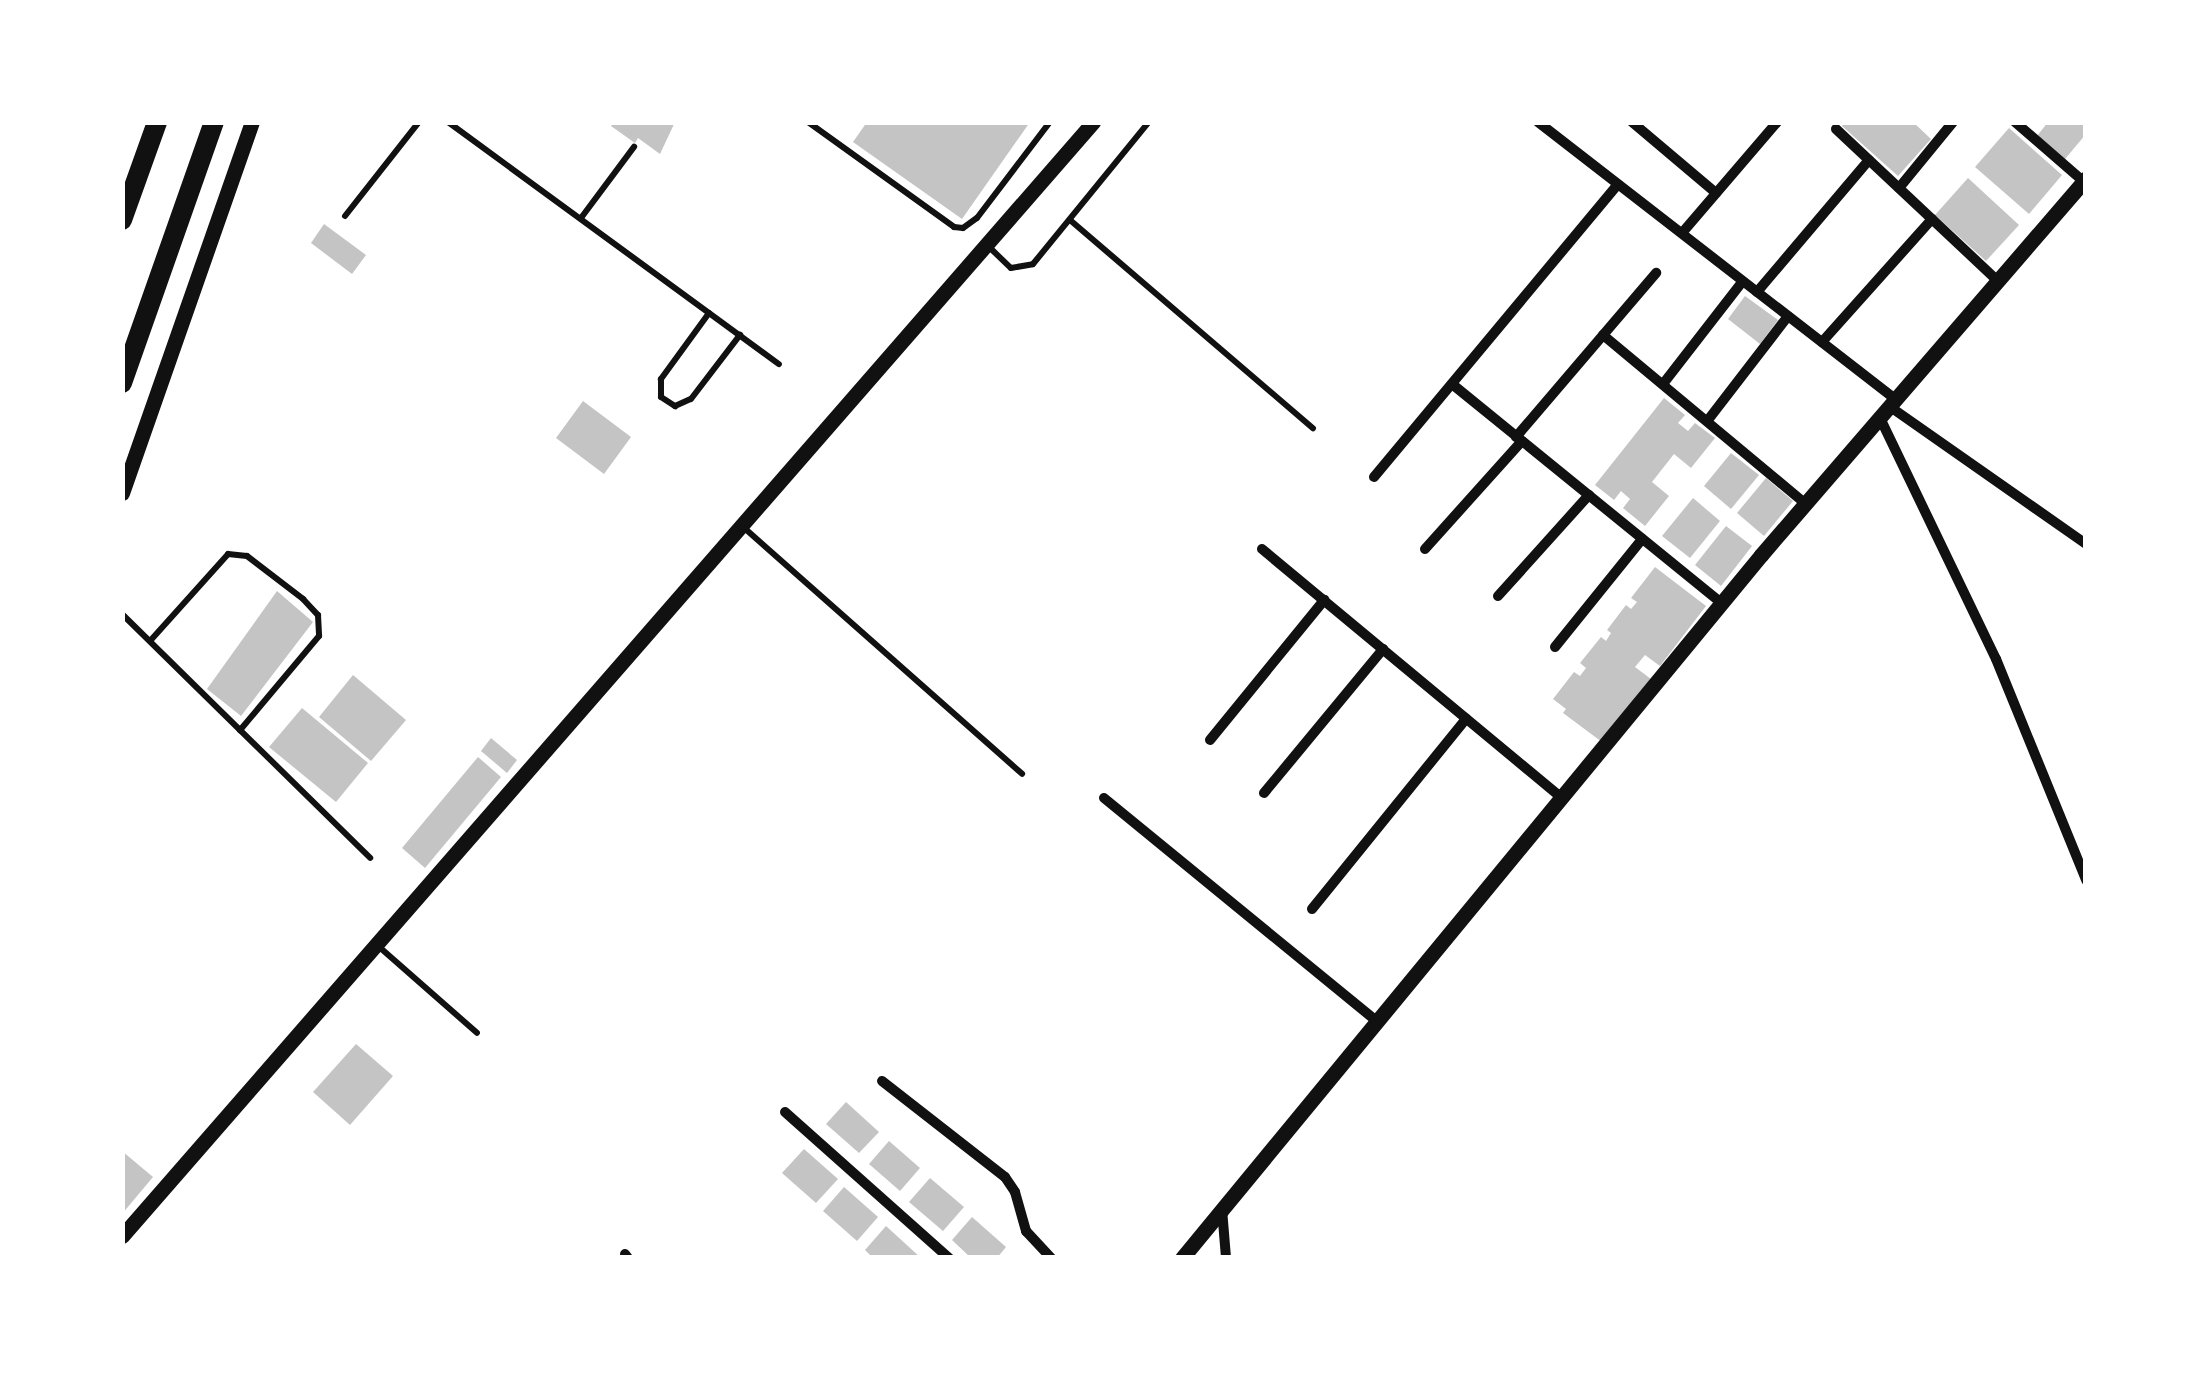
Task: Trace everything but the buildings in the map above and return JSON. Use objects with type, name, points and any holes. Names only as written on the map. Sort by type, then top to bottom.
[{"type":"highway","points":[[122,220],[157,122]]},
{"type":"highway","points":[[122,382],[214,122]]},
{"type":"street","points":[[122,493],[252,122]]},
{"type":"street","points":[[122,1236],[1093,122]]},
{"type":"street","points":[[1538,122],[1822,342],[1888,408],[2086,544]]},
{"type":"street","points":[[1632,122],[1716,193]]},
{"type":"street","points":[[1682,234],[1777,122]]},
{"type":"street","points":[[1899,188],[1953,122]]},
{"type":"street","points":[[1182,1258],[1721,603],[2084,180],[2015,122]]},
{"type":"street","points":[[1836,129],[1997,280]]},
{"type":"street","points":[[1757,292],[1869,160]]},
{"type":"street","points":[[1374,477],[1618,184]]},
{"type":"street","points":[[1822,342],[1932,219]]},
{"type":"street","points":[[1425,549],[1656,272]]},
{"type":"street","points":[[1663,384],[1744,281]]},
{"type":"street","points":[[1708,420],[1788,316]]},
{"type":"street","points":[[1603,335],[1806,504]]},
{"type":"street","points":[[1452,384],[1721,603]]},
{"type":"street","points":[[1888,408],[2086,880]]},
{"type":"street","points":[[1498,596],[1589,495]]},
{"type":"street","points":[[1555,647],[1642,539]]},
{"type":"street","points":[[1262,549],[1561,797]]},
{"type":"street","points":[[1210,740],[1324,600]]},
{"type":"street","points":[[1264,793],[1383,649]]},
{"type":"street","points":[[1312,910],[1466,719]]},
{"type":"street","points":[[1104,798],[1376,1021]]},
{"type":"street","points":[[882,1081],[1004,1177],[1015,1192],[1026,1230],[1050,1258]]},
{"type":"street","points":[[786,1112],[948,1258]]},
{"type":"street","points":[[1222,1208],[1226,1258]]},
{"type":"lane","points":[[345,216],[419,122]]},
{"type":"lane","points":[[448,122],[780,364]]},
{"type":"lane","points":[[814,124],[954,227],[963,228],[977,218],[1050,122]]},
{"type":"lane","points":[[986,244],[1011,268],[1023,270],[1034,264],[1149,122]]},
{"type":"lane","points":[[580,218],[634,147]]},
{"type":"lane","points":[[1070,220],[1313,428]]},
{"type":"lane","points":[[709,313],[661,380],[661,397],[674,406],[691,399],[740,335]]},
{"type":"lane","points":[[741,526],[1022,774]]},
{"type":"lane","points":[[150,641],[228,554],[247,556],[303,600],[318,615],[319,636],[240,730]]},
{"type":"lane","points":[[122,614],[370,858]]},
{"type":"lane","points":[[376,944],[477,1033]]}]
